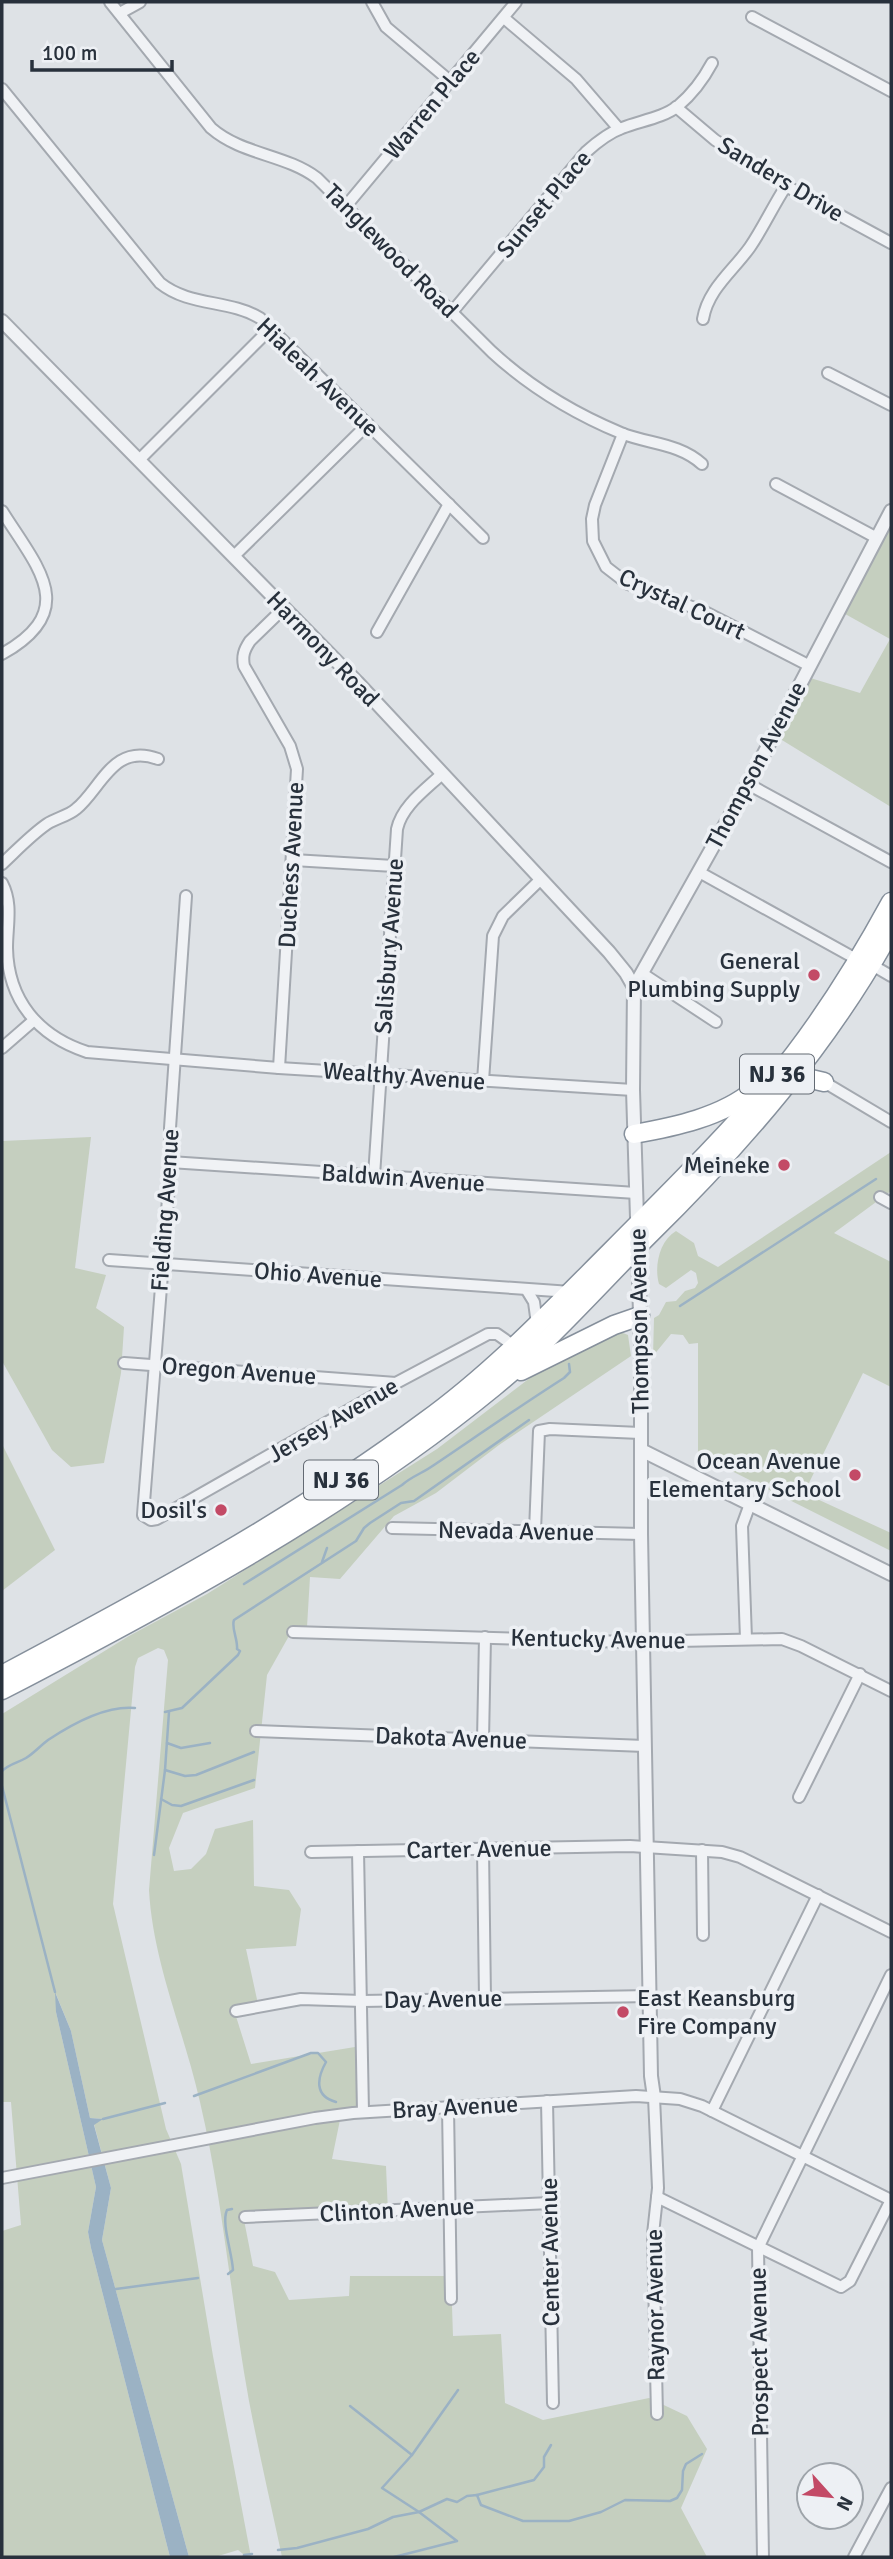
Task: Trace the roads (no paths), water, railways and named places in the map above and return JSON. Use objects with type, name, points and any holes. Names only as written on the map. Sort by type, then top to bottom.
[{"type":"highway","name":"NJ 36","points":[[2,1675],[272,1525],[461,1395],[571,1292],[761,1094],[812,1054],[865,962],[891,902]]},
{"type":"highway","name":"NJ 36","points":[[2,1690],[217,1573],[349,1493],[419,1446],[497,1385],[560,1325],[713,1169],[788,1072],[865,962],[891,930]]},
{"type":"highway","points":[[812,1054],[817,1071],[824,1082]]},
{"type":"highway","points":[[634,1134],[660,1130],[726,1108],[788,1072],[824,1082]]},
{"type":"highway","points":[[497,1385],[549,1356],[640,1316]]},
{"type":"street","name":"Tanglewood Road","points":[[110,2],[211,128],[238,146],[302,169],[317,178],[492,352],[536,388],[572,410],[623,434],[687,452],[702,464]]},
{"type":"street","points":[[120,13],[140,2]]},
{"type":"street","points":[[372,2],[386,27],[450,81]]},
{"type":"street","name":"Warren Place","points":[[346,206],[516,2]]},
{"type":"street","points":[[752,17],[891,91]]},
{"type":"street","points":[[504,18],[576,79],[619,129]]},
{"type":"street","name":"Sunset Place","points":[[452,312],[586,152],[619,129],[676,107],[703,79],[712,63]]},
{"type":"street","name":"Hialeah Avenue","points":[[2,89],[160,284],[191,300],[248,311],[271,328],[483,538]]},
{"type":"street","name":"Sanders Drive","points":[[676,107],[715,140],[786,186],[891,243]]},
{"type":"street","points":[[703,319],[705,307],[713,291],[749,249],[786,186]]},
{"type":"street","name":"Harmony Road","points":[[2,321],[234,556],[442,774],[619,964],[634,988]]},
{"type":"street","points":[[139,460],[271,328]]},
{"type":"street","points":[[828,373],[891,405]]},
{"type":"street","points":[[234,556],[368,425]]},
{"type":"street","name":"Crystal Court","points":[[623,434],[592,519],[593,541],[606,567],[628,584],[703,611],[810,666]]},
{"type":"street","points":[[776,484],[877,538]]},
{"type":"street","points":[[377,632],[449,504]]},
{"type":"street","points":[[2,511],[39,571],[46,598],[41,620],[33,632],[2,653]]},
{"type":"street","name":"Thompson Avenue","points":[[657,2197],[656,2119],[651,2076],[641,1534],[640,1316],[633,1090],[634,988],[748,783],[891,511]]},
{"type":"street","name":"Duchess Avenue","points":[[279,1068],[293,860],[296,761],[244,666],[243,659],[250,641],[284,608]]},
{"type":"street","points":[[2,864],[45,825],[73,812],[81,805],[100,778],[118,762],[136,757],[158,758]]},
{"type":"street","name":"Salisbury Avenue","points":[[374,1177],[397,830],[402,814],[442,774]]},
{"type":"street","points":[[748,783],[891,862]]},
{"type":"street","points":[[293,860],[394,866]]},
{"type":"street","points":[[699,872],[891,976]]},
{"type":"street","points":[[483,1081],[493,936],[503,916],[541,879]]},
{"type":"street","points":[[2,883],[9,904],[7,949],[12,979],[33,1021],[2,1048]]},
{"type":"street","name":"Fielding Avenue","points":[[151,1520],[143,1516],[142,1508],[170,1162],[174,1060],[186,896]]},
{"type":"street","points":[[643,974],[716,1022]]},
{"type":"street","name":"Wealthy Avenue","points":[[33,1021],[64,1043],[87,1052],[279,1068],[633,1090]]},
{"type":"street","points":[[824,1082],[891,1122]]},
{"type":"street","name":"Baldwin Avenue","points":[[170,1162],[636,1193]]},
{"type":"street","points":[[880,1197],[891,1203]]},
{"type":"street","name":"Ohio Avenue","points":[[109,1260],[571,1292]]},
{"type":"street","points":[[526,1289],[534,1302],[537,1324]]},
{"type":"street","name":"Jersey Avenue","points":[[151,1520],[169,1513],[396,1383],[488,1334],[497,1334],[514,1346]]},
{"type":"street","name":"Oregon Avenue","points":[[124,1363],[396,1383]]},
{"type":"street","points":[[535,1531],[539,1432],[550,1429],[640,1433]]},
{"type":"street","points":[[641,1450],[891,1574]]},
{"type":"street","points":[[746,1639],[742,1526],[750,1504]]},
{"type":"street","name":"Nevada Avenue","points":[[392,1528],[641,1534]]},
{"type":"street","name":"Kentucky Avenue","points":[[293,1632],[791,1642],[891,1691]]},
{"type":"street","points":[[483,1740],[485,1637]]},
{"type":"street","points":[[799,1797],[860,1674]]},
{"type":"street","name":"Dakota Avenue","points":[[256,1731],[645,1745]]},
{"type":"street","name":"Carter Avenue","points":[[311,1852],[647,1847],[702,1850],[740,1857],[891,1932]]},
{"type":"street","points":[[483,1849],[485,1999]]},
{"type":"street","points":[[702,1850],[703,1935]]},
{"type":"street","points":[[358,1851],[363,2112]]},
{"type":"street","points":[[712,2111],[818,1895]]},
{"type":"street","name":"Prospect Avenue","points":[[763,2557],[758,2248],[891,1975]]},
{"type":"street","name":"Day Avenue","points":[[236,2011],[290,2000],[650,1996]]},
{"type":"street","name":"Bray Avenue","points":[[2,2178],[315,2118],[363,2112],[654,2097],[680,2099],[712,2111],[891,2200]]},
{"type":"street","name":"Center Avenue","points":[[547,2101],[553,2403]]},
{"type":"street","points":[[448,2107],[451,2299]]},
{"type":"street","points":[[657,2197],[841,2287],[846,2285],[891,2200]]},
{"type":"street","name":"Raynor Avenue","points":[[657,2197],[653,2234],[657,2414]]},
{"type":"street","name":"Clinton Avenue","points":[[245,2217],[550,2203]]},
{"type":"street","points":[[854,2557],[887,2507],[891,2487]]},
{"type":"water","points":[[55,1992],[71,2031],[90,2118],[103,2119],[94,2125],[111,2188],[102,2240],[189,2557],[170,2557],[91,2248],[88,2232],[96,2187],[56,2012]]},
{"type":"waterway","points":[[680,1306],[876,1179]]},
{"type":"waterway","points":[[244,1584],[430,1468],[564,1378],[570,1372],[569,1364]]},
{"type":"waterway","points":[[165,1712],[182,1708],[238,1655],[240,1651],[237,1649],[234,1620],[356,1541],[370,1523],[401,1503],[414,1501],[529,1420]]},
{"type":"waterway","points":[[322,1562],[327,1548]]},
{"type":"waterway","points":[[2,1771],[78,1722],[112,1709],[135,1708]]},
{"type":"waterway","points":[[154,1855],[169,1712]]},
{"type":"waterway","points":[[167,1743],[181,1748],[210,1743]]},
{"type":"waterway","points":[[165,1770],[185,1776],[196,1775],[254,1752]]},
{"type":"waterway","points":[[161,1799],[181,1806],[254,1780]]},
{"type":"waterway","points":[[2,1786],[55,1992]]},
{"type":"waterway","points":[[194,2096],[311,2053],[318,2053],[326,2062],[319,2086],[324,2095],[336,2102]]},
{"type":"waterway","points":[[103,2119],[165,2103]]},
{"type":"waterway","points":[[228,2274],[233,2270],[225,2216],[227,2210],[232,2209]]},
{"type":"waterway","points":[[116,2289],[198,2278]]},
{"type":"waterway","points":[[394,2557],[457,2541],[382,2488],[412,2455],[458,2390]]},
{"type":"waterway","points":[[350,2406],[412,2455]]},
{"type":"waterway","points":[[477,2495],[534,2480],[544,2467],[544,2457],[551,2445]]},
{"type":"waterway","points":[[278,2550],[297,2548],[368,2529],[393,2517],[419,2512],[447,2499],[457,2502],[467,2496],[477,2495],[481,2505],[523,2521],[569,2521],[601,2512],[625,2500],[670,2501],[677,2498],[682,2490],[686,2464],[702,2454]]},
{"type":"waterway","points":[[244,2555],[252,2554]]},
{"type":"place","name":"General Plumbing Supply","points":[[814,975]]},
{"type":"place","name":"Meineke","points":[[784,1165]]},
{"type":"place","name":"Ocean Avenue Elementary School","points":[[855,1475]]},
{"type":"place","name":"Dosil's","points":[[221,1510]]},
{"type":"place","name":"East Keansburg Fire Company","points":[[623,2012]]}]
